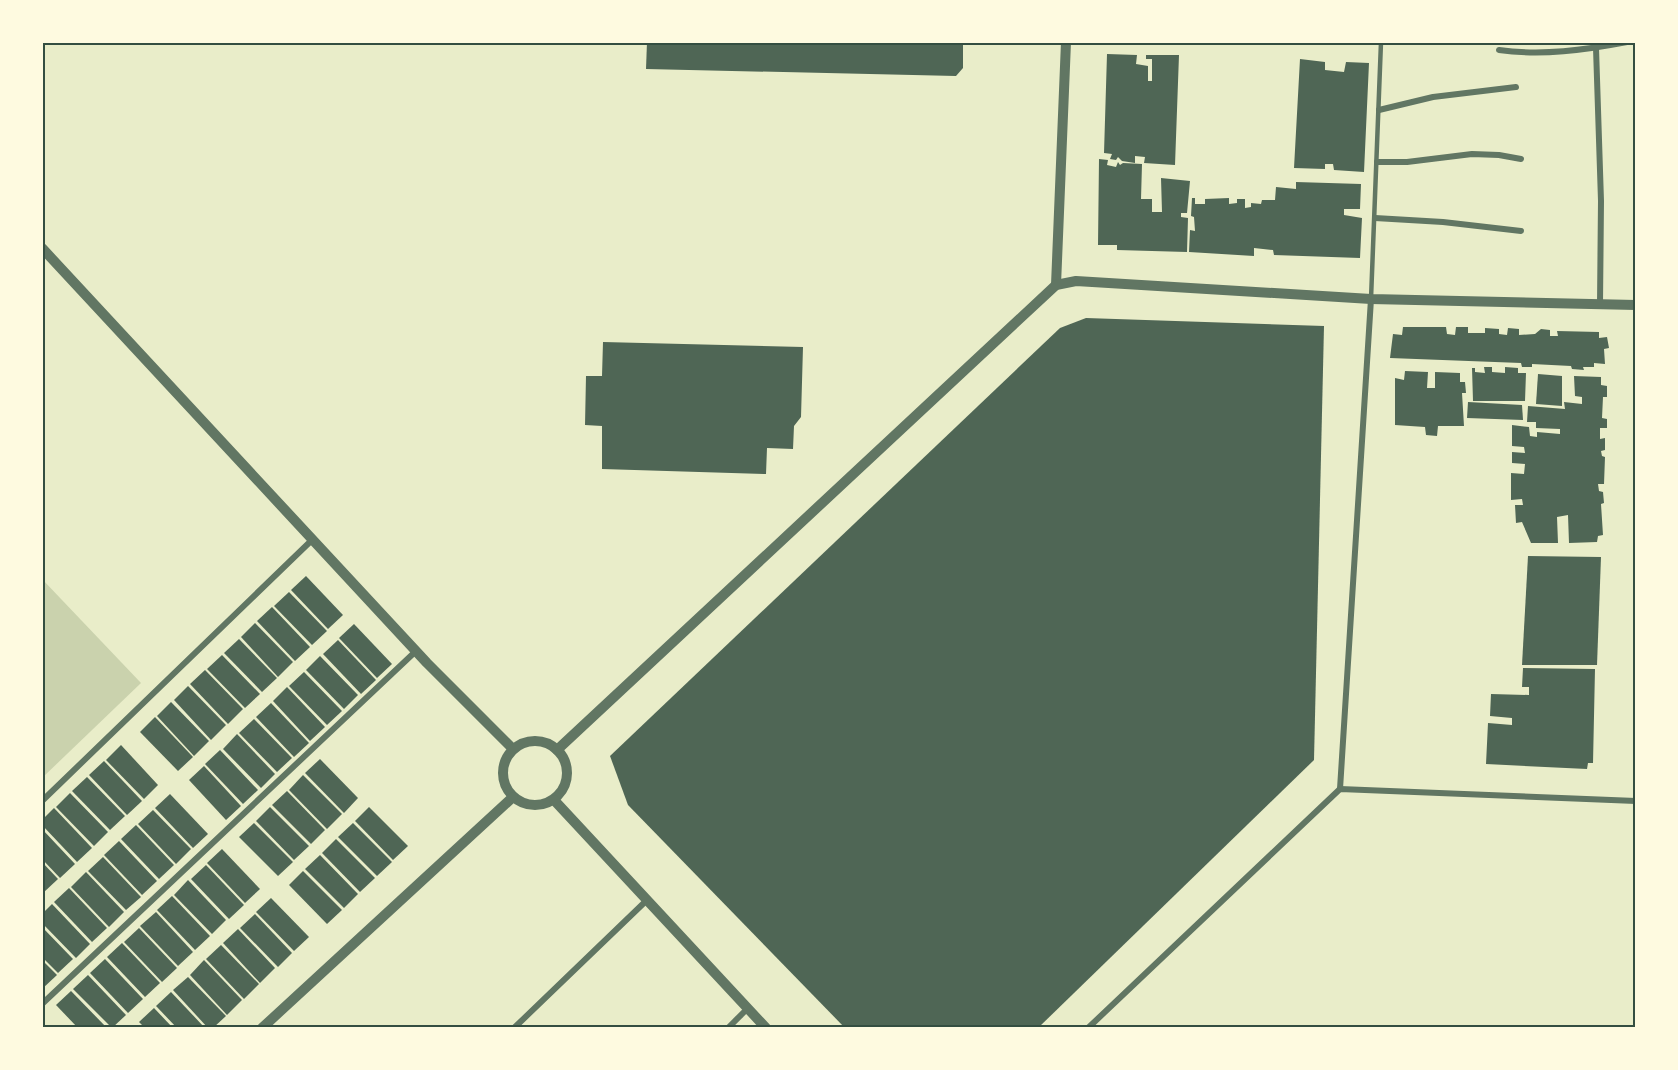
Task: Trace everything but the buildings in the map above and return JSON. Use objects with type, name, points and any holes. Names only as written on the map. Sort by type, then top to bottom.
[{"type":"street","points":[[1056,285],[1066,42]]},
{"type":"street","points":[[1499,50],[1517,53],[1567,52],[1627,42]]},
{"type":"street","points":[[1596,48],[1601,201],[1600,304]]},
{"type":"street","points":[[1379,110],[1433,97],[1516,87]]},
{"type":"street","points":[[1377,162],[1407,162],[1472,154],[1521,159]]},
{"type":"street","points":[[1375,218],[1443,222],[1521,231]]},
{"type":"street","points":[[42,248],[416,651],[513,749]]},
{"type":"street","points":[[557,750],[1056,285],[1076,280],[1371,299],[1636,305]]},
{"type":"street","points":[[1088,1028],[1340,789],[1371,299]]},
{"type":"street","points":[[42,801],[313,539]]},
{"type":"street","points":[[42,1004],[416,651]]},
{"type":"street","points":[[540,742],[557,750],[564,760],[567,771],[566,782],[554,800],[532,806],[513,797],[502,777],[506,757],[513,749],[521,744],[540,742]]},
{"type":"street","points":[[1340,789],[1636,801]]},
{"type":"street","points":[[262,1028],[513,797]]},
{"type":"street","points":[[554,800],[766,1028]]},
{"type":"street","points":[[514,1028],[647,900]]},
{"type":"street","points":[[728,1028],[748,1008]]},
{"type":"lane","points":[[1371,299],[1381,42]]},
{"type":"green space","points":[[42,579],[141,683],[42,778]]}]
